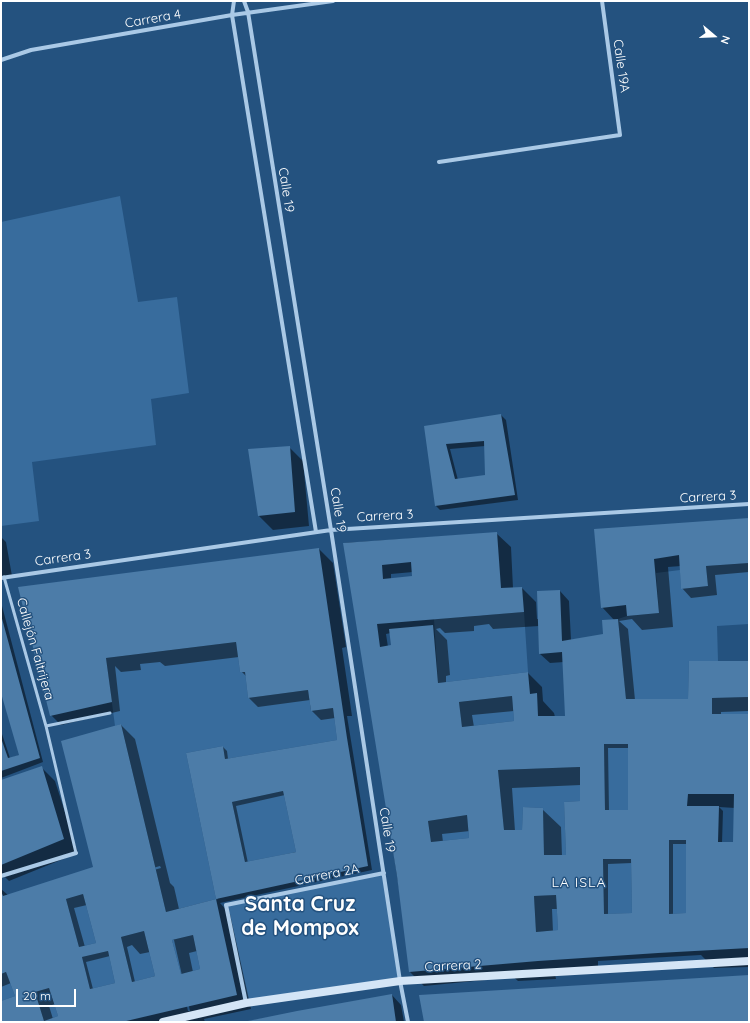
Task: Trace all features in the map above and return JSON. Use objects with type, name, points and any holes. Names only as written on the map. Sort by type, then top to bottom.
[{"type":"main road","name":"Carrera 2","points":[[162,1022],[246,1003],[400,981],[749,961]]},
{"type":"street","name":"Calle 19","points":[[234,1],[232,15],[316,532]]},
{"type":"street","name":"Calle 19","points":[[244,1],[248,12],[331,530],[400,981],[408,1022]]},
{"type":"street","name":"Carrera 4","points":[[1,60],[31,50],[248,12],[333,1]]},
{"type":"street","name":"Calle 19A","points":[[439,162],[620,134],[602,1]]},
{"type":"street","name":"Carrera 3","points":[[2,577],[331,530],[749,504]]},
{"type":"street","points":[[1,876],[76,853]]},
{"type":"street","name":"Carrera 2A","points":[[246,1003],[226,905],[384,873]]},
{"type":"lane","name":"Callejón Faltrijera","points":[[2,577],[46,726],[76,853]]},
{"type":"lane","points":[[46,726],[110,713]]},
{"type":"shaded area","points":[[120,196],[138,302],[177,297],[189,393],[151,399],[156,445],[32,462],[39,521],[1,526],[1,222]]},
{"type":"shaded area","points":[[749,563],[749,624],[717,626],[718,661],[689,661],[688,699],[626,699],[618,619],[627,616],[659,613],[656,573],[680,570],[681,589],[708,586],[706,566]]},
{"type":"shaded area","points":[[524,612],[528,672],[438,683],[434,619]]},
{"type":"shaded area","points":[[236,642],[240,672],[245,672],[248,698],[308,690],[311,711],[333,708],[337,740],[225,759],[223,746],[186,753],[216,899],[166,912],[121,724],[115,726],[106,658]]},
{"type":"shaded area","points":[[512,696],[514,721],[462,727],[459,702]]},
{"type":"shaded area","points":[[749,697],[749,714],[712,714],[712,698]]},
{"type":"shaded area","points":[[604,744],[628,744],[628,810],[605,810]]},
{"type":"shaded area","points":[[580,767],[580,801],[564,802],[566,855],[544,855],[543,808],[523,807],[522,830],[504,830],[498,770]]},
{"type":"shaded area","points":[[283,791],[296,852],[245,862],[232,802]]},
{"type":"shaded area","points":[[467,815],[469,838],[431,842],[428,821]]},
{"type":"shaded area","points":[[669,840],[686,840],[686,913],[669,914]]},
{"type":"shaded area","points":[[603,859],[631,859],[632,913],[604,914]]},
{"type":"shaded area","points":[[384,873],[400,981],[246,1003],[226,905]]},
{"type":"shaded area","points":[[83,894],[96,943],[79,947],[66,899]]},
{"type":"shaded area","points":[[556,895],[558,930],[536,932],[534,896]]},
{"type":"shaded area","points":[[144,931],[155,976],[132,982],[121,937]]},
{"type":"shaded area","points":[[193,935],[200,969],[181,974],[172,940]]},
{"type":"shaded area","points":[[108,951],[115,983],[90,989],[82,957]]},
{"type":"shaded area","points":[[6,972],[15,996],[1,1001],[1,974]]},
{"type":"shaded area","points":[[49,988],[58,1016],[44,1021],[35,992]]},
{"type":"building","points":[[501,414],[515,495],[435,506],[424,426]],"holes":[[[484,441],[485,475],[455,479],[446,444]]]},
{"type":"building","points":[[290,446],[295,512],[258,516],[248,449]]},
{"type":"building","points":[[749,518],[749,563],[706,566],[708,586],[681,589],[679,555],[654,559],[659,613],[627,616],[626,605],[601,608],[594,529]]},
{"type":"building","points":[[497,532],[501,588],[522,587],[524,612],[377,624],[380,647],[391,645],[389,629],[433,625],[438,683],[528,672],[530,694],[537,693],[538,716],[565,716],[562,652],[539,654],[537,591],[560,590],[562,641],[603,634],[602,620],[618,619],[626,699],[688,699],[689,661],[749,661],[749,697],[712,698],[712,714],[749,714],[749,948],[538,961],[409,972],[397,876],[343,543]],"holes":[[[411,562],[412,576],[383,579],[382,565]],[[512,696],[514,721],[462,727],[459,702]],[[604,744],[628,744],[628,810],[605,810]],[[580,767],[580,801],[564,802],[566,855],[544,855],[543,808],[523,807],[522,830],[504,830],[498,770]],[[688,794],[734,794],[733,842],[718,842],[719,806],[687,806]],[[467,815],[469,838],[431,842],[428,821]],[[669,840],[686,840],[686,913],[669,914]],[[603,859],[631,859],[632,913],[604,914]],[[556,895],[558,930],[536,932],[534,896]]]},
{"type":"building","points":[[319,548],[347,738],[368,866],[216,899],[186,753],[223,746],[225,759],[337,740],[333,708],[311,711],[308,690],[248,698],[245,672],[240,672],[236,642],[106,658],[112,702],[50,716],[18,587]],"holes":[[[283,791],[296,852],[245,862],[232,802]]]},
{"type":"building","points":[[1,615],[40,758],[1,771],[1,738],[8,758],[19,755],[1,693]]},
{"type":"building","points":[[121,724],[166,912],[216,899],[237,995],[122,1022],[1,1022],[1,1001],[15,996],[6,972],[1,974],[1,891],[3,896],[93,867],[61,741]],"holes":[[[83,894],[96,943],[79,947],[66,899]],[[144,931],[155,976],[132,982],[121,937]],[[193,935],[200,969],[181,974],[172,940]],[[108,951],[115,983],[90,989],[82,957]],[[49,988],[58,1016],[44,1021],[35,992]]]},
{"type":"building","points":[[42,766],[64,839],[1,865],[1,780]]},
{"type":"building","points":[[749,975],[749,1022],[424,1022],[419,995]]},
{"type":"building","points":[[392,994],[396,1022],[243,1022],[297,1011]]},
{"type":"district","name":"LA ISLA","points":[[579,883]]},
{"type":"district","name":"Santa Cruz de Mompox","points":[[300,917]]}]
